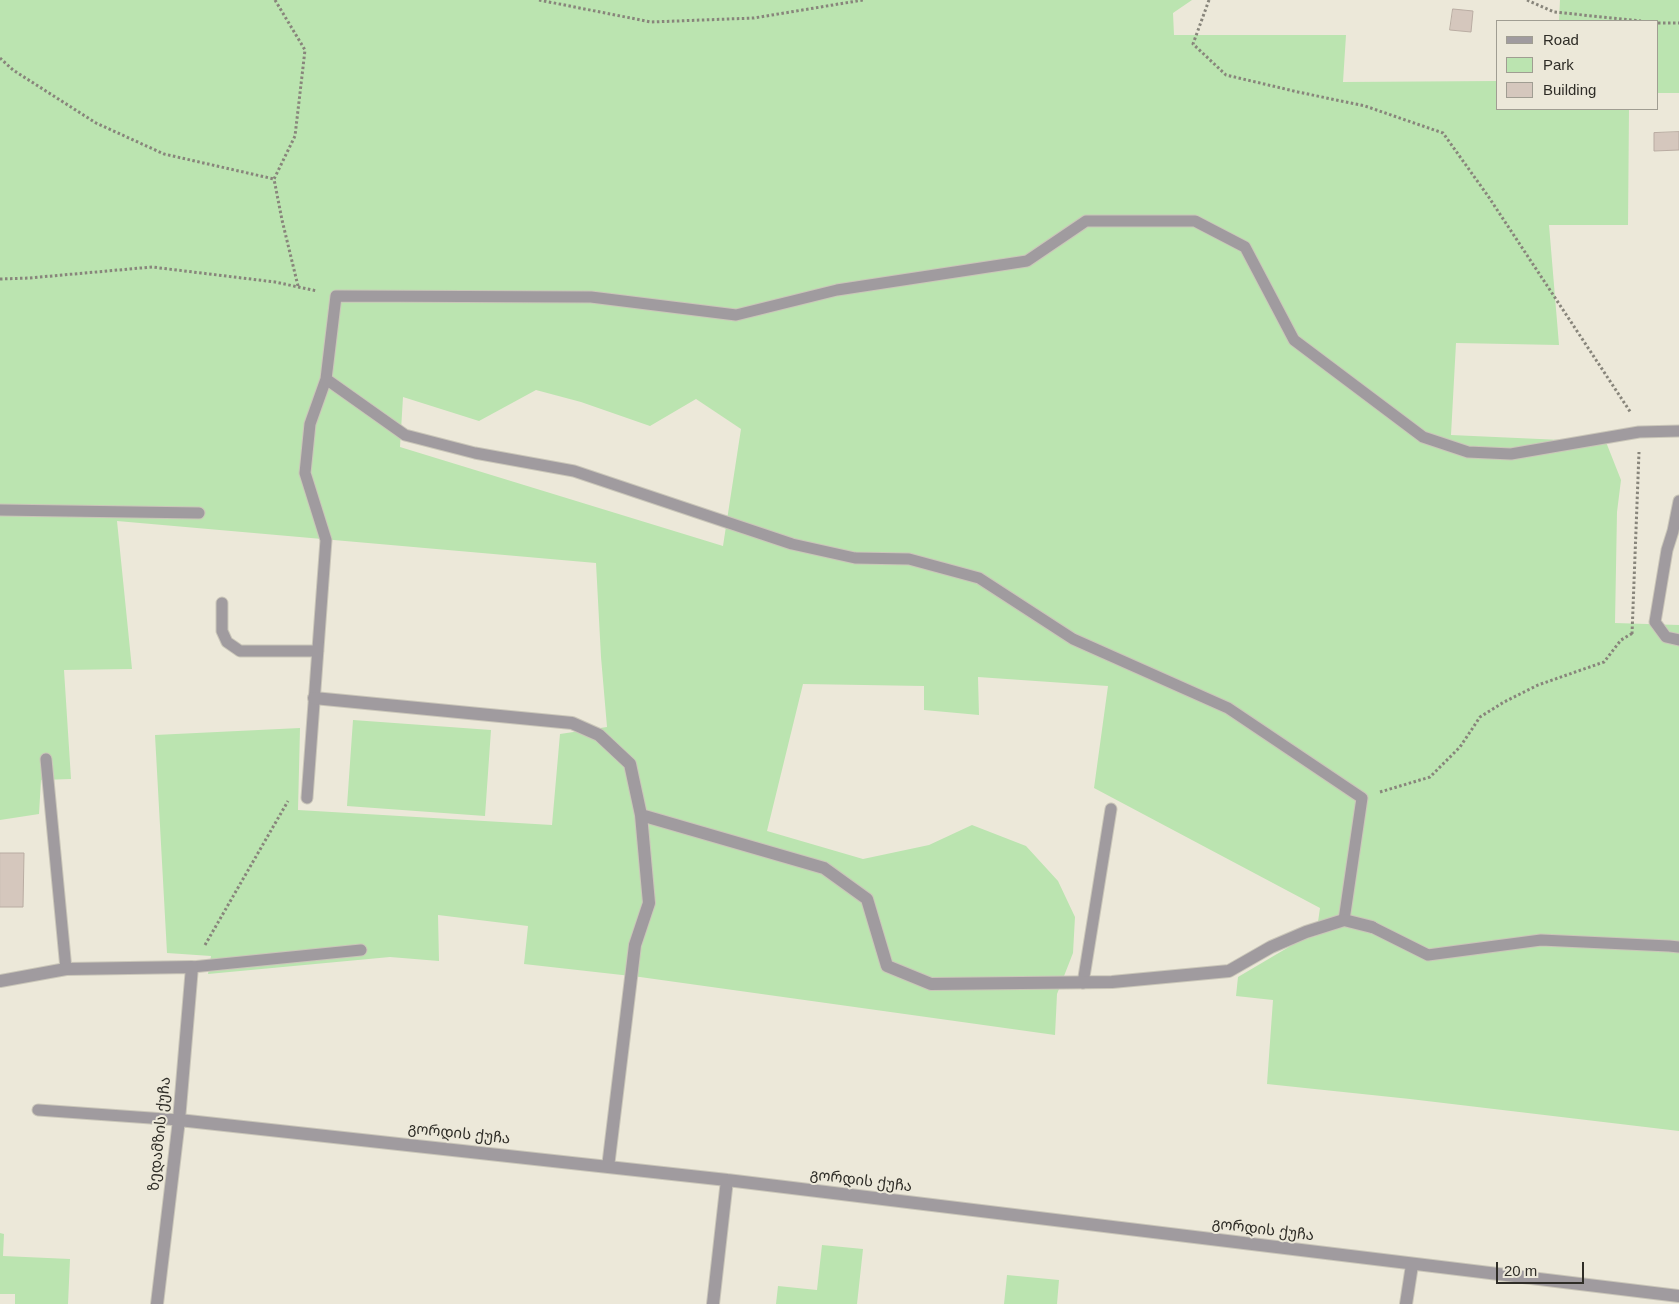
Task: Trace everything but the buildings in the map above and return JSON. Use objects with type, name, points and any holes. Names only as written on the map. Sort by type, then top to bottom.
[{"type":"street","points":[[314,698],[572,723],[599,735],[630,764],[640,815],[648,903],[635,945],[608,1167]]},
{"type":"street","points":[[640,815],[824,868],[868,899],[887,966],[931,984],[1112,982],[1229,971],[1270,947],[1306,932],[1344,920],[1372,927]]},
{"type":"street","points":[[0,981],[66,969],[192,967]]},
{"type":"street","name":"ზედამზის ქუჩა","points":[[157,1304],[179,1120],[192,967]]},
{"type":"street","name":"გორდის ქუჩა","points":[[179,1120],[727,1180],[1412,1265],[1679,1296]]},
{"type":"street","points":[[713,1304],[727,1180]]},
{"type":"street","points":[[1406,1304],[1412,1265]]},
{"type":"lane","points":[[308,798],[326,540],[305,473],[310,424],[326,379],[336,296],[591,297],[736,315],[837,290],[1027,261],[1086,221],[1195,221],[1245,247],[1294,340],[1423,437],[1468,452],[1511,454],[1639,432],[1679,431]]},
{"type":"lane","points":[[326,379],[405,435],[475,453],[574,471],[792,544],[855,558],[909,559],[979,578],[1073,639],[1228,708],[1362,798],[1344,920]]},
{"type":"lane","points":[[1679,501],[1667,550],[1656,622],[1666,637],[1679,640]]},
{"type":"lane","points":[[0,510],[199,513]]},
{"type":"lane","points":[[222,603],[222,630],[227,642],[240,651],[318,651]]},
{"type":"lane","points":[[46,759],[66,969]]},
{"type":"lane","points":[[1083,983],[1111,809]]},
{"type":"lane","points":[[1372,927],[1428,955],[1541,940],[1679,948]]},
{"type":"lane","points":[[192,967],[361,950]]},
{"type":"lane","name":"გორდის ქუჩა","points":[[38,1110],[179,1120]]},
{"type":"path","points":[[275,0],[305,50],[295,136],[274,179],[298,286]]},
{"type":"path","points":[[539,0],[651,22],[754,18],[863,0]]},
{"type":"path","points":[[1209,0],[1193,44],[1226,75],[1365,106],[1444,133],[1488,196],[1632,415],[1639,432],[1632,634]]},
{"type":"path","points":[[1527,0],[1554,12],[1631,20]]},
{"type":"path","points":[[1659,22],[1679,24]]},
{"type":"path","points":[[0,58],[13,70],[96,122],[164,154],[274,179]]},
{"type":"path","points":[[0,279],[152,267],[275,282],[336,296]]},
{"type":"path","points":[[1362,798],[1430,777],[1460,747],[1480,717],[1504,702],[1538,685],[1604,662],[1621,640],[1656,622]]},
{"type":"path","points":[[192,967],[286,802],[308,798]]},
{"type":"green space","points":[[0,0],[1192,0],[1173,13],[1174,35],[1346,35],[1343,82],[1496,81],[1496,110],[1629,110],[1628,225],[1549,225],[1559,345],[1456,343],[1451,435],[1606,442],[1621,480],[1617,512],[1615,623],[1679,625],[1679,1131],[1267,1084],[1273,1000],[1236,996],[1238,977],[1299,941],[1316,936],[1320,908],[1094,788],[1108,686],[978,677],[979,715],[924,710],[924,686],[803,684],[767,831],[863,859],[929,845],[972,825],[1026,846],[1058,881],[1075,917],[1073,953],[1057,994],[1055,1035],[640,977],[524,964],[528,926],[438,915],[439,961],[390,957],[208,974],[211,956],[167,953],[155,735],[300,728],[298,810],[552,825],[560,734],[607,727],[596,563],[117,521],[132,669],[64,670],[71,779],[41,780],[39,814],[0,820]],"holes":[[[536,390],[581,402],[650,426],[696,399],[741,429],[723,546],[400,447],[403,397],[479,421]]]},
{"type":"green space","points":[[1560,0],[1679,0],[1679,93],[1659,93],[1659,20],[1559,20]]},
{"type":"green space","points":[[353,720],[491,730],[485,816],[347,806]]},
{"type":"green space","points":[[0,1233],[4,1234],[3,1256],[70,1259],[68,1304],[15,1304],[15,1294],[0,1294]]},
{"type":"green space","points":[[822,1245],[863,1249],[857,1304],[776,1304],[778,1286],[817,1290]]},
{"type":"green space","points":[[1007,1275],[1059,1280],[1057,1304],[1004,1304]]}]
